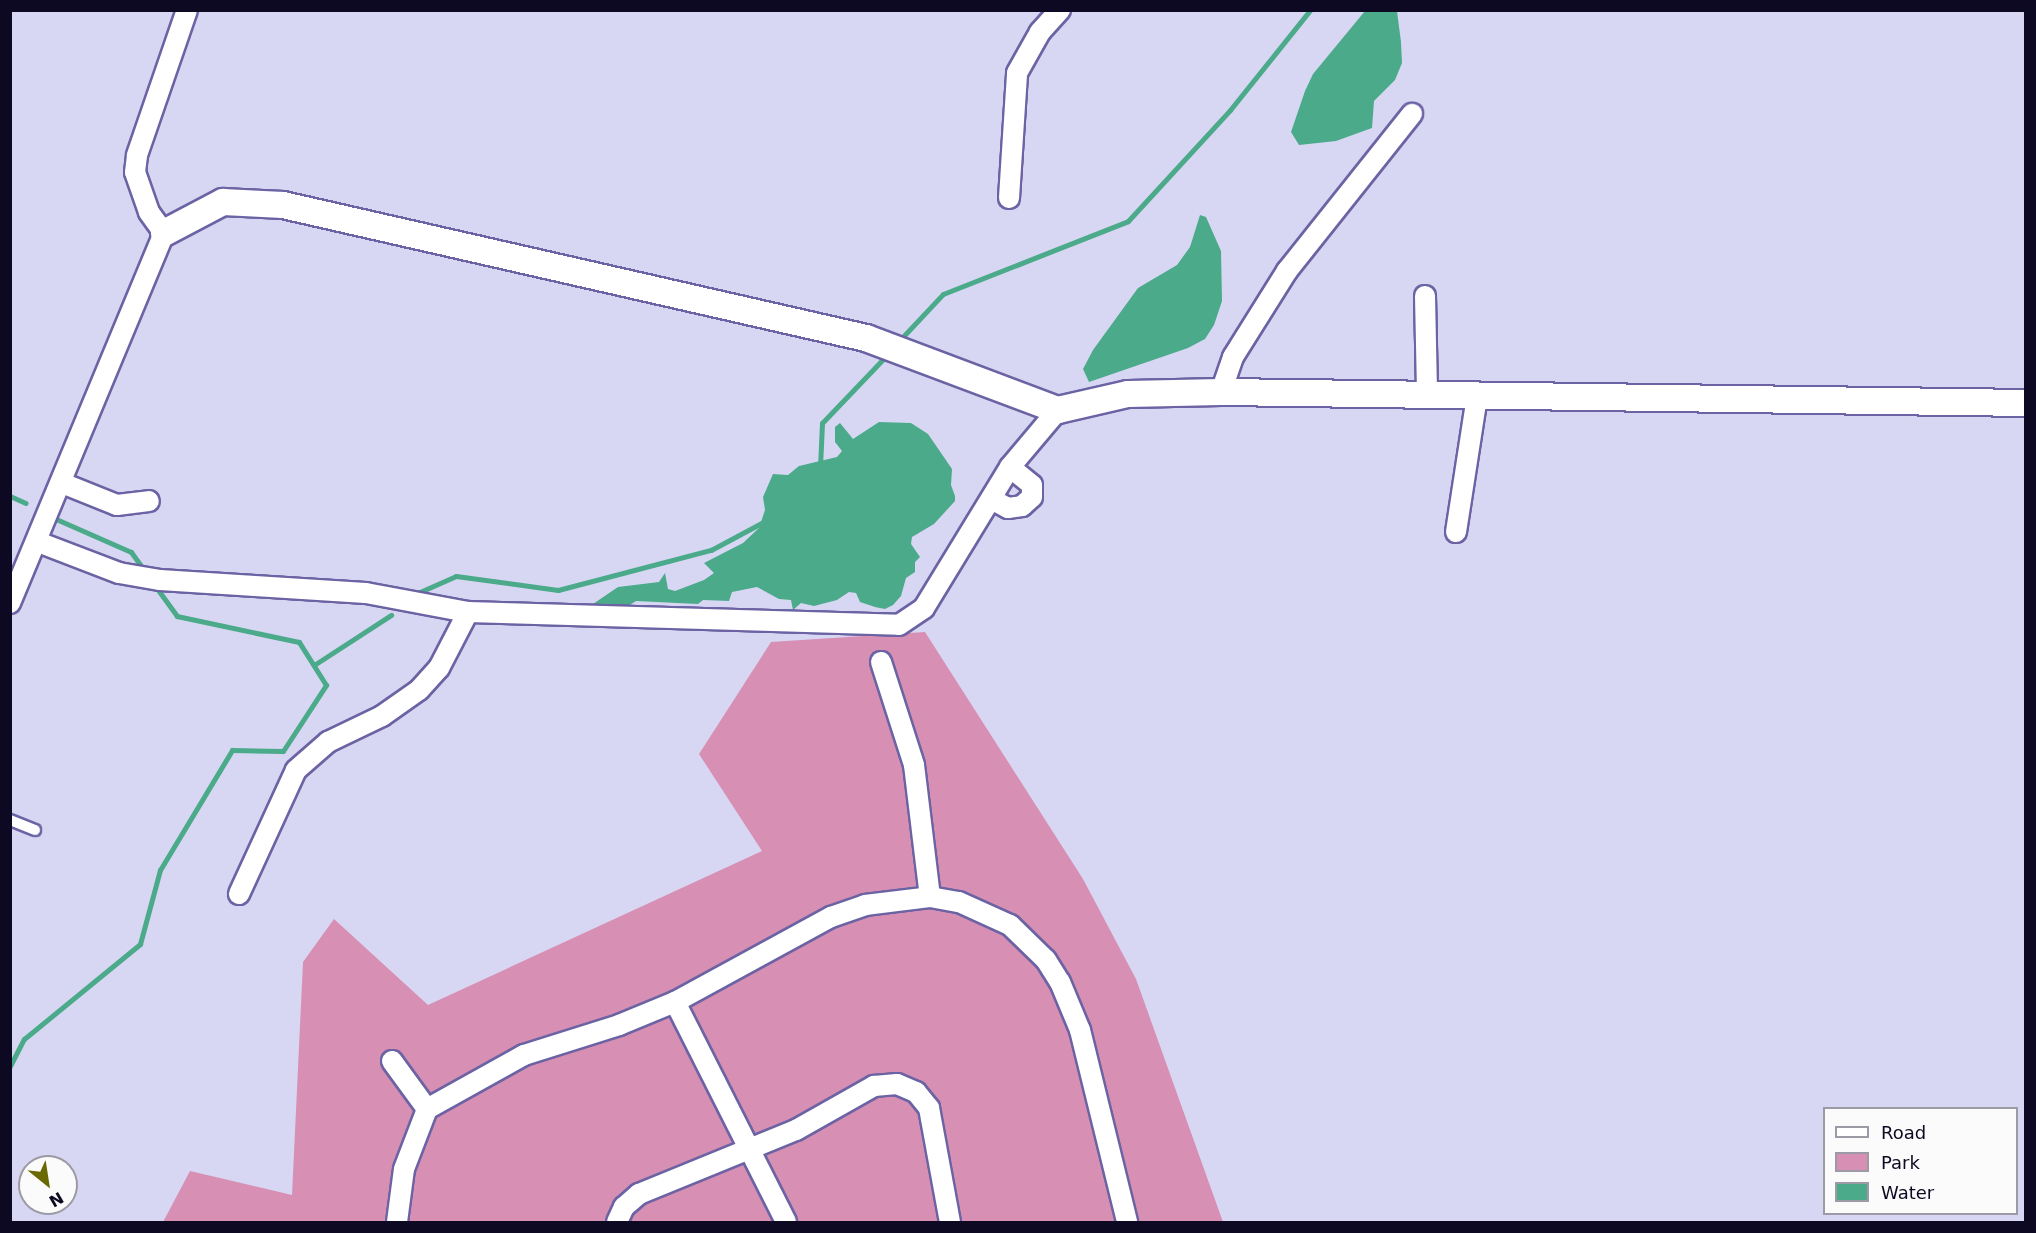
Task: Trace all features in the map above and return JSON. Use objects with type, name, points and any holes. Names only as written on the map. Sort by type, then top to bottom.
[{"type":"street","points":[[164,233],[149,212],[135,172],[137,155],[186,10]]},
{"type":"street","points":[[1009,198],[1017,73],[1040,32],[1060,10]]},
{"type":"street","points":[[1221,392],[1233,357],[1287,271],[1412,114]]},
{"type":"street","points":[[10,603],[41,537],[164,233],[223,202],[283,205],[903,349],[1052,407],[1128,394],[1221,392],[2025,403]]},
{"type":"street","points":[[1425,296],[1427,395]]},
{"type":"street","points":[[1456,532],[1477,396]]},
{"type":"street","points":[[41,537],[119,573],[160,580],[366,593],[468,612],[899,625],[924,608],[1010,467],[1052,407]]},
{"type":"street","points":[[991,499],[1008,508],[1022,506],[1032,496],[1032,485],[1010,467]]},
{"type":"street","points":[[60,490],[117,505],[149,501]]},
{"type":"street","points":[[239,894],[296,770],[328,742],[382,716],[419,690],[439,668],[468,612]]},
{"type":"street","points":[[881,662],[914,765],[930,897]]},
{"type":"street","points":[[397,1222],[404,1169],[427,1110],[524,1055],[619,1025],[675,1002],[831,917],[865,905],[930,897],[959,902],[1010,925],[1046,960],[1060,982],[1080,1030],[1127,1222]]},
{"type":"street","points":[[675,1002],[786,1222]]},
{"type":"street","points":[[392,1060],[427,1110]]},
{"type":"street","points":[[617,1222],[624,1208],[639,1194],[796,1130],[874,1086],[897,1084],[916,1092],[929,1107],[950,1222]]},
{"type":"lane","points":[[10,820],[36,830]]},
{"type":"green space","points":[[925,632],[1083,879],[1136,979],[1223,1222],[163,1222],[190,1171],[292,1195],[303,962],[334,919],[428,1005],[762,851],[699,754],[771,642]]},
{"type":"water","points":[[1365,11],[1397,11],[1401,42],[1402,63],[1395,80],[1374,101],[1372,128],[1336,141],[1299,145],[1291,132],[1313,74]]},
{"type":"water","points":[[1200,215],[1206,217],[1221,251],[1222,301],[1214,325],[1205,339],[1188,348],[1089,382],[1083,369],[1093,350],[1138,288],[1177,265],[1190,247]]},
{"type":"water","points":[[879,422],[911,423],[928,434],[952,469],[951,485],[955,496],[955,501],[934,524],[912,537],[911,544],[920,557],[915,562],[915,572],[906,578],[901,596],[893,605],[885,609],[875,607],[860,602],[856,593],[849,592],[837,600],[814,606],[801,603],[793,610],[791,600],[779,599],[757,587],[732,592],[729,601],[703,600],[698,604],[636,601],[620,611],[593,612],[593,604],[618,587],[659,582],[665,573],[668,589],[675,591],[704,580],[714,573],[704,563],[743,543],[759,528],[765,510],[763,497],[773,474],[788,475],[799,466],[837,457],[842,451],[835,442],[835,427],[840,423],[853,439]]},
{"type":"waterway","points":[[897,343],[943,294],[1128,221],[1230,110],[1310,10]]},
{"type":"waterway","points":[[820,467],[822,423],[887,355]]},
{"type":"waterway","points":[[10,496],[26,503]]},
{"type":"waterway","points":[[56,519],[131,552],[145,571]]},
{"type":"waterway","points":[[413,595],[456,576],[558,590],[711,550],[767,520]]},
{"type":"waterway","points":[[10,1066],[24,1039],[140,944],[160,870],[232,750],[283,751],[326,685],[299,642],[177,616],[154,584]]},
{"type":"waterway","points":[[314,665],[391,615]]}]
